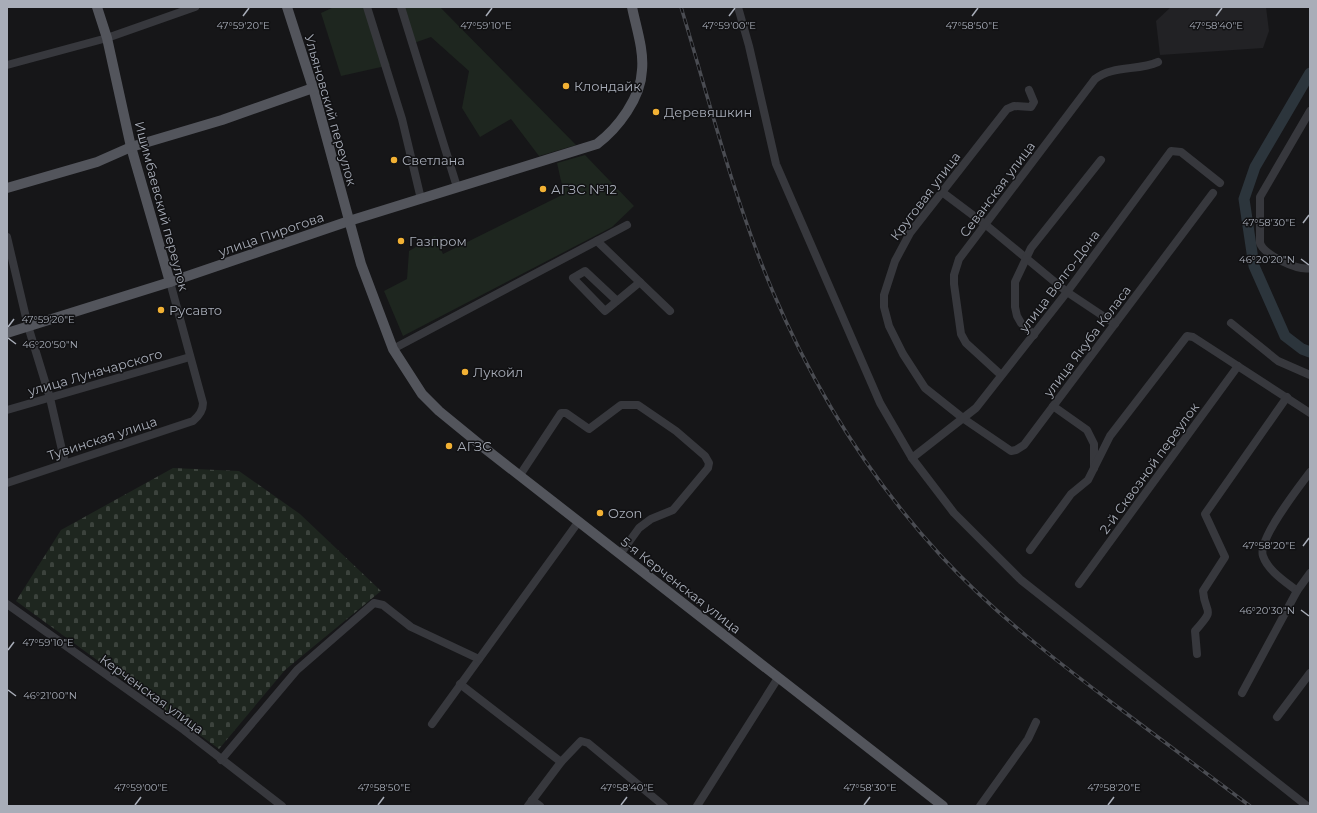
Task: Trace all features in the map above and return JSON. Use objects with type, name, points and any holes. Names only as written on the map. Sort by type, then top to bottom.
[{"type":"main road","name":"Ишимбаевский переулок","points":[[97,7],[107,38],[131,147],[170,282]]},
{"type":"main road","name":"Ульяновский переулок","points":[[287,7],[313,88],[349,221]]},
{"type":"main road","name":"улица Пирогова","points":[[7,333],[170,282],[349,221],[597,144],[605,138],[633,101],[640,82],[642,70],[632,7]]},
{"type":"main road","points":[[7,188],[83,166],[131,147],[222,120],[313,88]]},
{"type":"main road","name":"5-я Керченская улица","points":[[349,221],[361,264],[392,349],[422,394],[439,411],[943,806]]},
{"type":"street","points":[[7,65],[107,38],[195,7]]},
{"type":"street","points":[[367,7],[402,119],[421,199]]},
{"type":"street","points":[[401,7],[457,187]]},
{"type":"street","points":[[738,7],[749,46],[776,164],[880,403],[912,458],[954,513],[1021,580],[1307,806]]},
{"type":"street","name":"Севанская улица","points":[[1001,376],[964,340],[961,334],[954,284],[954,275],[959,258],[986,225],[1095,79],[1102,73],[1150,66],[1158,62]]},
{"type":"street","name":"Круговая улица","points":[[964,419],[925,388],[902,354],[889,326],[884,307],[884,295],[894,261],[910,232],[1007,110],[1014,106],[1031,107],[1034,102],[1029,90]]},
{"type":"street","points":[[1308,270],[1287,264],[1262,248],[1260,200],[1310,111]]},
{"type":"street","name":"улица Волго-Дона","points":[[912,458],[947,430],[964,419],[976,408],[1067,292],[1171,151],[1181,152],[1220,183]]},
{"type":"street","points":[[1034,335],[1021,323],[1015,307],[1015,282],[1031,248],[1101,160]]},
{"type":"street","points":[[942,192],[986,225],[1067,292],[1115,324]]},
{"type":"street","name":"улица Якуба Коласа","points":[[964,419],[1011,451],[1024,445],[1213,193]]},
{"type":"street","points":[[392,349],[627,225]]},
{"type":"street","points":[[7,237],[28,326],[50,398],[65,463]]},
{"type":"street","points":[[597,241],[670,311]]},
{"type":"street","points":[[617,302],[585,271],[573,278],[605,311],[617,302],[640,282]]},
{"type":"street","name":"Ишимбаевский переулок","points":[[170,282],[202,403],[201,412]]},
{"type":"street","points":[[1231,323],[1278,361],[1310,375]]},
{"type":"street","points":[[1030,550],[1071,494],[1088,480],[1094,471],[1110,436],[1187,336],[1193,337],[1310,414]]},
{"type":"street","name":"улица Луначарского","points":[[7,410],[190,357]]},
{"type":"street","name":"2-й Сквозной переулок","points":[[1079,584],[1238,366]]},
{"type":"street","points":[[1197,654],[1194,631],[1207,618],[1209,610],[1203,591],[1225,558],[1205,514],[1287,398]]},
{"type":"street","points":[[520,475],[561,413],[566,413],[589,429],[621,405],[631,404],[643,408],[676,431],[705,456],[709,463],[708,468],[673,510],[651,519],[639,528],[621,553]]},
{"type":"street","points":[[1053,406],[1087,430],[1092,437],[1094,471]]},
{"type":"street","name":"Тувинская улица","points":[[7,483],[193,421],[201,412]]},
{"type":"street","points":[[1297,591],[1270,568],[1263,557],[1262,544],[1270,529],[1310,472]]},
{"type":"street","points":[[432,724],[579,521]]},
{"type":"street","points":[[1242,693],[1297,591],[1310,572]]},
{"type":"street","points":[[221,760],[297,670],[374,603],[383,605],[411,627],[479,659]]},
{"type":"street","name":"Керченская улица","points":[[7,604],[184,730],[282,806]]},
{"type":"street","points":[[1277,717],[1310,674]]},
{"type":"street","points":[[697,806],[778,678]]},
{"type":"street","points":[[460,684],[562,762]]},
{"type":"street","points":[[980,806],[1028,739],[1036,722]]},
{"type":"street","points":[[540,806],[530,803],[562,762],[581,741],[588,743],[664,806]]},
{"type":"shaded area","points":[[1171,7],[1266,7],[1269,31],[1263,48],[1160,55],[1156,21]]},
{"type":"green space","points":[[334,7],[368,7],[390,65],[341,76],[321,13]]},
{"type":"green space","points":[[402,7],[440,7],[576,145],[539,156],[511,119],[480,137],[462,108],[469,71],[431,37],[414,43]]},
{"type":"green space","points":[[585,155],[634,206],[612,227],[403,336],[384,291],[407,279],[409,251],[435,236],[443,254],[564,194],[557,163]]},
{"type":"green space","points":[[173,468],[239,471],[300,514],[381,591],[285,670],[219,749],[16,601],[61,530]]},
{"type":"waterway","points":[[1310,73],[1255,167],[1244,199],[1254,266],[1285,336],[1302,349],[1310,352]]},
{"type":"railway","points":[[681,7],[734,187],[773,292],[807,364],[846,432],[868,465],[891,497],[916,527],[942,557],[982,597],[1025,635],[1132,718],[1250,806]]},
{"type":"place","name":"Клондайк","points":[[566,86]]},
{"type":"place","name":"Деревяшкин","points":[[656,112]]},
{"type":"place","name":"Светлана","points":[[394,160]]},
{"type":"place","name":"АГЗС №12","points":[[543,189]]},
{"type":"place","name":"Газпром","points":[[401,241]]},
{"type":"place","name":"Русавто","points":[[161,310]]},
{"type":"place","name":"Лукойл","points":[[465,372]]},
{"type":"place","name":"АГЗС","points":[[449,446]]},
{"type":"place","name":"Ozon","points":[[600,513]]}]
